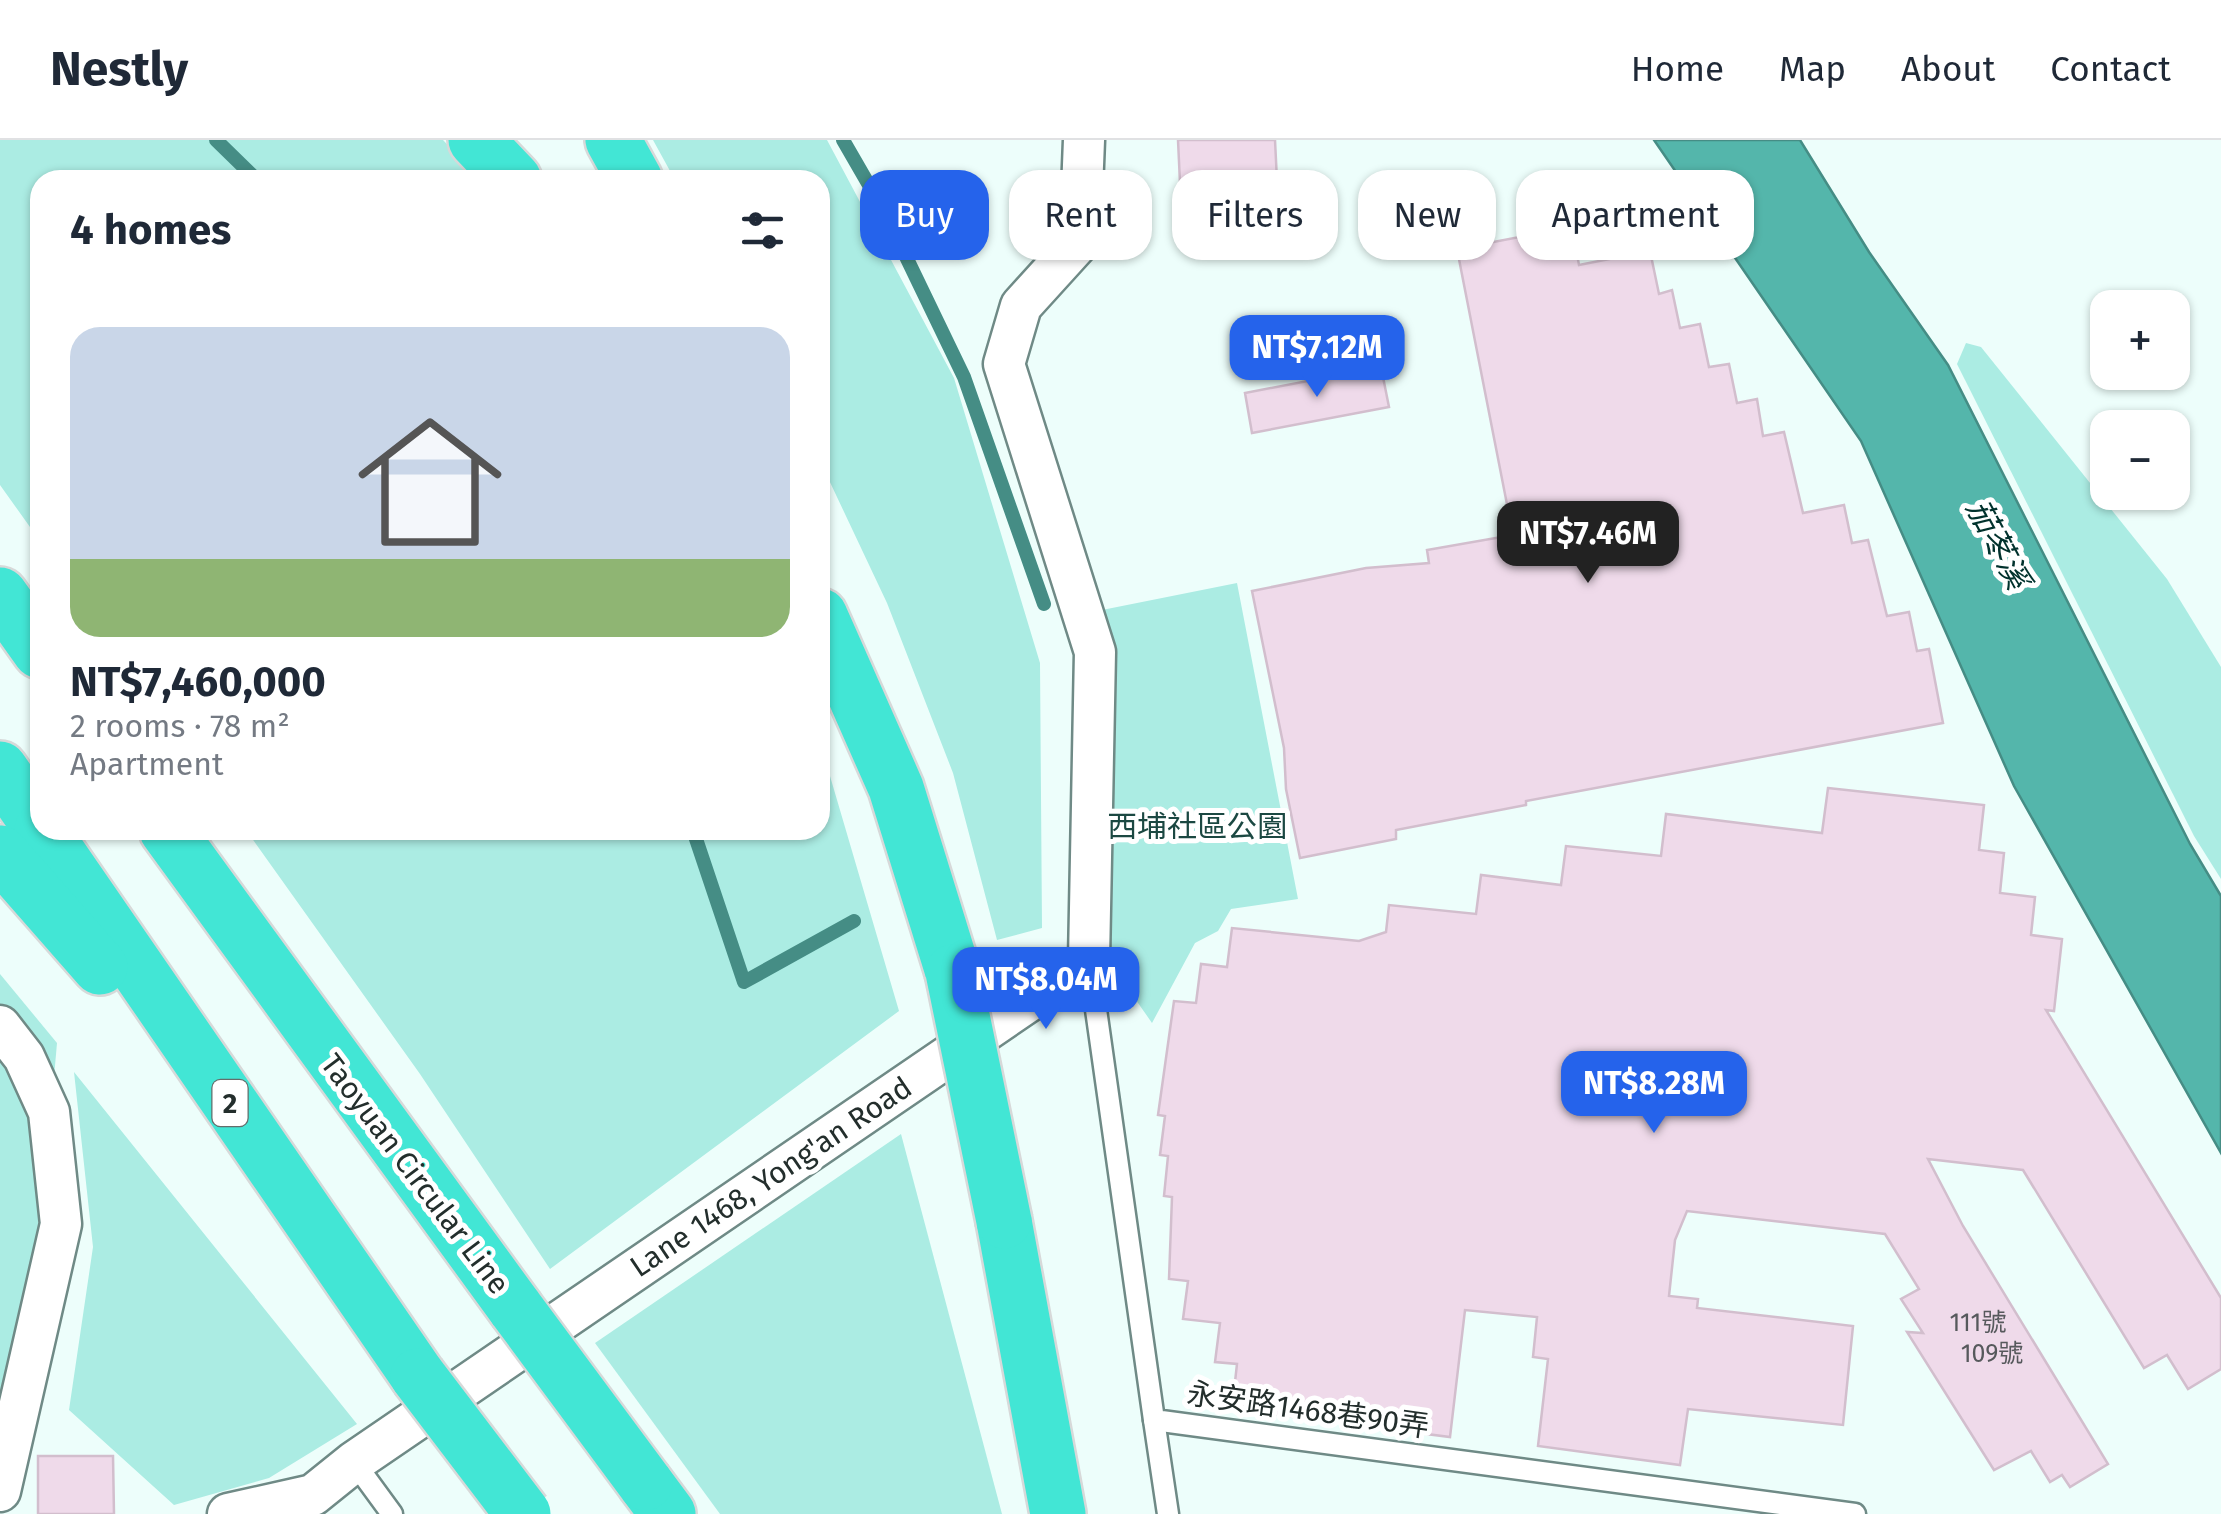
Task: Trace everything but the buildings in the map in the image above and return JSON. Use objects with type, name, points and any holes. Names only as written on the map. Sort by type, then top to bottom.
[{"type":"highway","points":[[476,140],[504,170]]},
{"type":"highway","points":[[613,140],[630,170]]},
{"type":"highway","points":[[0,595],[30,637]]},
{"type":"highway","points":[[830,642],[896,788],[952,972],[1004,1220],[1058,1514]]},
{"type":"highway","name":"2","points":[[0,768],[30,812]]},
{"type":"highway","name":"2","points":[[49,840],[418,1376],[523,1514]]},
{"type":"highway","name":"Taoyuan Circular Line","points":[[174,840],[656,1498]]},
{"type":"highway","points":[[0,853],[267,1158]]},
{"type":"street","points":[[1084,140],[1080,241],[1021,306],[1004,364],[1094,652],[1089,960]]},
{"type":"street","name":"Lane 1468, Yong'an Road","points":[[228,1514],[313,1495],[354,1462],[1089,960]]},
{"type":"street","points":[[0,1026],[24,1057],[49,1112],[61,1224],[0,1491]]},
{"type":"lane","name":"永安路1468巷90弄","points":[[1089,960],[1154,1420],[1854,1514]]},
{"type":"lane","points":[[1154,1420],[1168,1514]]},
{"type":"lane","points":[[354,1462],[392,1514]]},
{"type":"green space","points":[[0,140],[443,140],[472,170],[30,170],[30,527],[0,485]]},
{"type":"green space","points":[[653,140],[827,140],[860,202],[860,260],[891,260],[954,378],[1040,663],[1042,928],[997,940],[953,773],[887,603],[830,482],[830,170],[670,170]]},
{"type":"green space","points":[[1966,343],[1981,347],[2090,483],[2090,510],[2112,510],[2167,579],[2221,667],[2221,879],[2194,836],[1957,364]]},
{"type":"green space","name":"西埔社區公園","points":[[1237,583],[1298,899],[1231,909],[1218,931],[1195,943],[1152,1023],[1122,980],[1105,937],[1102,610]]},
{"type":"green space","points":[[830,776],[899,1011],[550,1269],[420,1074],[253,840],[830,840]]},
{"type":"green space","points":[[0,974],[57,1043],[41,1225],[0,1437]]},
{"type":"green space","points":[[74,1072],[357,1424],[269,1478],[174,1505],[69,1410],[93,1247]]},
{"type":"green space","points":[[901,1134],[1002,1514],[720,1514],[595,1343]]},
{"type":"water","name":"茄苳溪","points":[[1654,140],[1800,140],[1869,252],[1948,365],[2190,844],[2221,896],[2221,1153],[2014,786],[1861,441],[1737,260],[1754,260],[1754,170],[1675,170]]},
{"type":"waterway","points":[[216,140],[247,170]]},
{"type":"waterway","points":[[843,140],[884,211],[964,377],[1044,604]]},
{"type":"waterway","points":[[696,840],[744,982],[854,921]]}]
